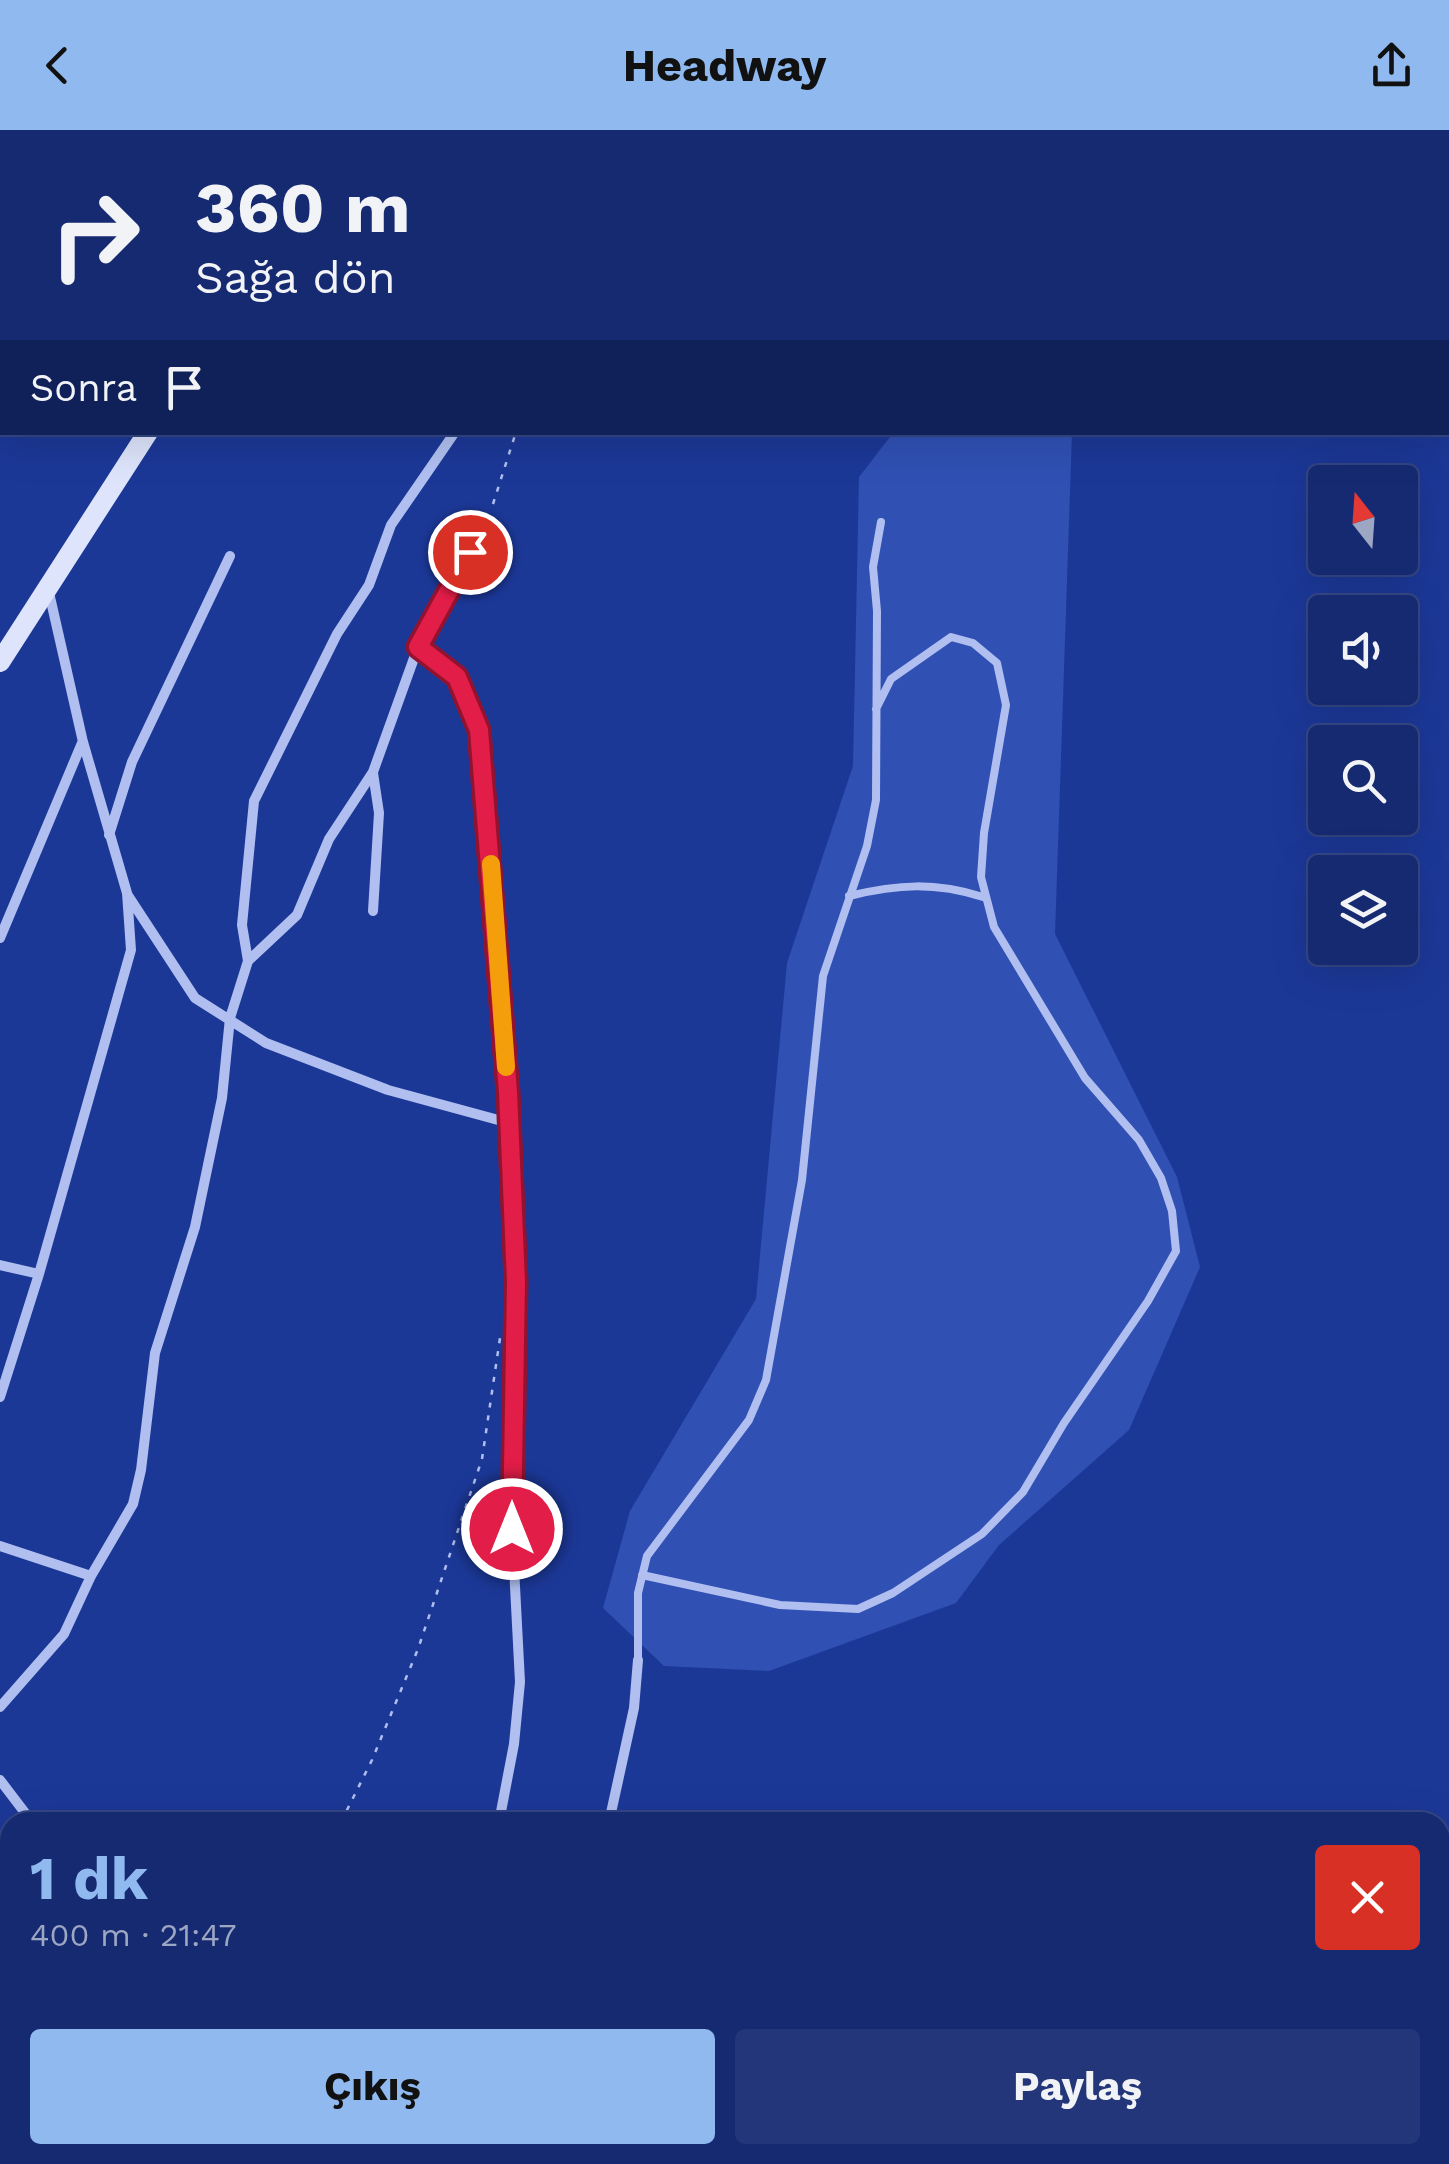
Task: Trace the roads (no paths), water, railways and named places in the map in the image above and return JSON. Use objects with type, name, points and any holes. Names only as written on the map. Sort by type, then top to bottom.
[{"type":"street","points":[[0,662],[146,435]]},
{"type":"street","points":[[0,1706],[64,1634],[91,1576],[133,1504],[142,1470],[156,1353],[195,1226],[222,1098],[230,1018],[248,961],[242,925],[254,801],[337,634],[369,585],[391,526],[453,435]]},
{"type":"street","points":[[248,961],[297,915],[329,839],[373,772],[418,647],[488,520]]},
{"type":"street","points":[[108,837],[132,762],[230,556]]},
{"type":"street","points":[[0,1397],[131,950],[126,894],[83,742],[47,585]]},
{"type":"street","points":[[418,647],[457,677],[479,730],[509,1123],[516,1282],[512,1529],[520,1682],[514,1744],[501,1812]]},
{"type":"street","points":[[0,938],[83,742]]},
{"type":"street","points":[[373,772],[380,812],[373,911]]},
{"type":"street","points":[[126,894],[195,998],[266,1043],[388,1090],[509,1123]]},
{"type":"street","points":[[0,1265],[39,1274]]},
{"type":"street","points":[[0,1546],[91,1576]]},
{"type":"street","points":[[611,1812],[634,1708],[638,1660]]},
{"type":"street","points":[[0,1780],[24,1812]]},
{"type":"lane","points":[[638,1660],[638,1593],[647,1556],[749,1420],[766,1380],[802,1180],[818,1003],[867,846],[876,800],[877,611],[873,567],[881,522]]},
{"type":"lane","points":[[642,1575],[780,1606],[858,1610],[893,1593],[982,1534],[1023,1492],[1064,1423],[1148,1301],[1176,1251],[1172,1211],[1162,1178],[1139,1140],[1085,1078],[994,927],[983,897],[984,834],[1006,705],[996,663],[973,643],[952,637],[892,678],[876,709]]},
{"type":"lane","points":[[849,896],[916,884],[949,886],[983,897]]}]
